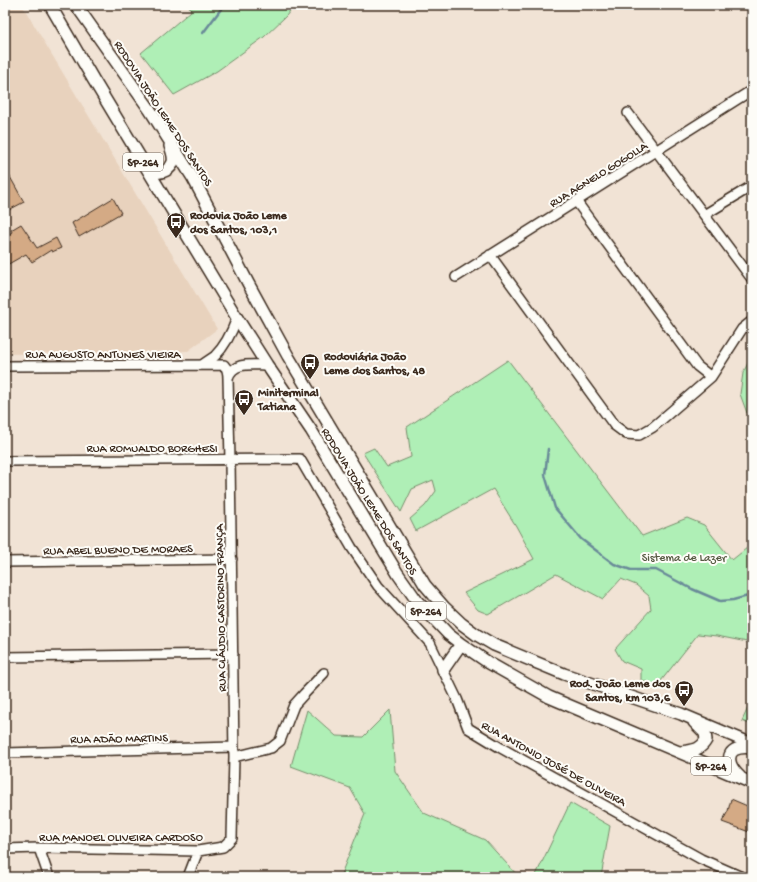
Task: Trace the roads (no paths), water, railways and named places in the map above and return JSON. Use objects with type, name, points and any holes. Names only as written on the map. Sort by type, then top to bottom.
[{"type":"main road","name":"RODOVIA JOÃO LEME DOS SANTOS","points":[[50,5],[266,365],[311,430],[398,574],[417,600],[448,634],[489,663],[549,697],[747,781]]},
{"type":"main road","name":"RODOVIA JOÃO LEME DOS SANTOS","points":[[76,5],[150,110],[193,178],[288,356],[425,585],[444,606],[467,628],[494,645],[564,674],[687,717],[752,744]]},
{"type":"main road","points":[[146,167],[155,172],[162,172],[171,168],[173,155],[167,137]]},
{"type":"main road","points":[[443,670],[462,644]]},
{"type":"main road","points":[[680,752],[694,750],[703,746],[706,740],[705,733],[698,725],[687,717]]},
{"type":"main road","points":[[747,781],[734,771],[730,764],[730,754],[737,748],[744,746],[752,748]]},
{"type":"street","name":"RUA AGNELO GOGOLLA","points":[[456,277],[752,90]]},
{"type":"street","points":[[628,113],[752,279]]},
{"type":"street","points":[[704,215],[752,186]]},
{"type":"street","points":[[576,201],[697,366],[711,377]]},
{"type":"street","points":[[490,256],[614,425],[626,434],[638,435],[653,427],[711,377],[742,329],[752,321]]},
{"type":"street","points":[[202,365],[214,356],[225,344],[232,333],[238,318]]},
{"type":"street","name":"RUA AUGUSTO ANTUNES VIEIRA","points":[[5,366],[224,365]]},
{"type":"street","name":"RUA CLÁUDIO CASTORINO FRANÇA","points":[[224,365],[227,367],[228,371],[232,559],[234,747],[232,838]]},
{"type":"street","points":[[228,378],[234,369],[243,365],[266,365]]},
{"type":"street","name":"RUA ROMUALDO BORGHESI","points":[[5,461],[300,459]]},
{"type":"street","name":"RUA ANTONIO JOSÉ DE OLIVEIRA","points":[[300,459],[352,548],[378,586],[430,643],[457,699],[468,728],[501,748],[701,859],[742,877]]},
{"type":"street","name":"RUA ABEL BUENO DE MORAES","points":[[5,562],[232,559]]},
{"type":"street","points":[[5,657],[233,654]]},
{"type":"street","points":[[234,757],[271,748],[280,741],[294,705],[324,673]]},
{"type":"street","name":"RUA ADÃO MARTINS","points":[[5,752],[234,747]]},
{"type":"street","name":"RUA MANOEL OLIVEIRA CARDOSO","points":[[5,849],[39,848],[198,851],[223,847],[232,838]]},
{"type":"street","points":[[39,848],[49,877]]},
{"type":"street","points":[[188,877],[198,851]]},
{"type":"waterway","points":[[203,33],[224,5]]},
{"type":"waterway","points":[[548,449],[545,475],[555,508],[581,539],[614,564],[631,570],[656,570],[692,589],[720,601],[733,600],[752,595]]},
{"type":"place","name":"Rodovia João Leme dos Santos, 103,1","points":[[176,239]]},
{"type":"place","name":"Rodoviária João Leme dos Santos, 48","points":[[310,380]]},
{"type":"place","name":"Miniterminal Tatiana","points":[[244,416]]},
{"type":"place","name":"Rod. João Leme dos Santos, km 103,6","points":[[684,707]]},
{"type":"park label","name":"Sistema de Lazer","points":[[684,557]]}]
